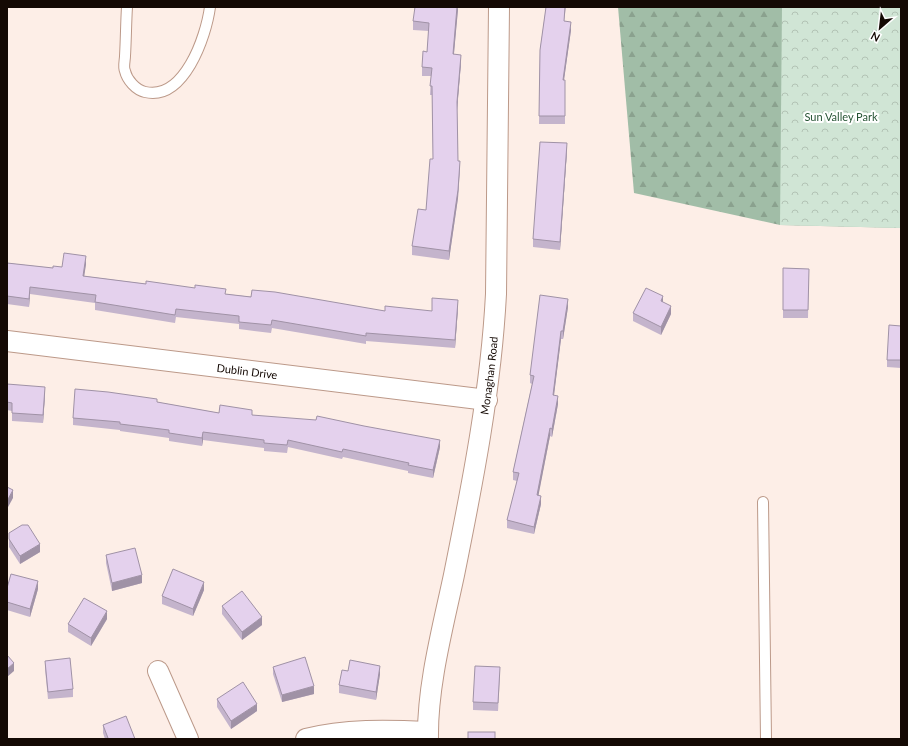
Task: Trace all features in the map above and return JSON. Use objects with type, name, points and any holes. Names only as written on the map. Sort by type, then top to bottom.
[{"type":"street","name":"Monaghan Road","points":[[428,736],[438,655],[475,471],[487,400],[494,341],[496,294],[499,7]]},
{"type":"street","name":"Dublin Drive","points":[[7,341],[487,400]]},
{"type":"street","points":[[158,671],[188,739]]},
{"type":"street","points":[[306,739],[352,732],[387,730],[428,736]]},
{"type":"lane","points":[[126,7],[124,71],[133,86],[143,92],[153,93],[164,92],[175,86],[186,70],[198,49],[210,7]]},
{"type":"lane","points":[[763,502],[766,739]]},
{"type":"green space","points":[[618,7],[901,7],[901,228],[780,225],[634,193]]},
{"type":"green space","name":"Sun Valley Park","points":[[782,7],[901,7],[901,228],[780,225]]},
{"type":"building","points":[[415,7],[457,7],[453,54],[461,55],[457,102],[458,161],[460,161],[458,190],[449,251],[412,246],[418,209],[426,210],[430,159],[433,159],[432,86],[430,86],[432,68],[422,67],[423,51],[427,52],[429,23],[413,21]]},
{"type":"building","points":[[546,7],[565,7],[564,21],[571,22],[563,80],[565,80],[565,116],[539,116],[540,50]]},
{"type":"building","points":[[540,142],[567,143],[560,242],[533,239]]},
{"type":"building","points":[[64,253],[86,256],[83,276],[146,284],[146,281],[195,288],[195,285],[226,289],[225,294],[251,297],[252,290],[275,292],[385,311],[385,306],[432,311],[432,298],[458,300],[455,340],[366,333],[366,336],[272,320],[271,325],[239,322],[239,316],[176,309],[175,315],[95,302],[96,295],[30,287],[29,299],[7,296],[7,263],[53,268],[53,266],[62,267]]},
{"type":"building","points":[[783,268],[809,269],[808,310],[783,310]]},
{"type":"building","points":[[646,288],[663,296],[661,301],[671,306],[661,327],[633,313]]},
{"type":"building","points":[[540,295],[568,299],[563,331],[561,331],[553,395],[558,396],[537,495],[541,496],[534,527],[507,520],[519,473],[513,472],[534,376],[530,375]]},
{"type":"building","points":[[889,325],[901,326],[901,360],[887,360]]},
{"type":"building","points":[[7,384],[45,387],[43,415],[12,413],[12,403],[7,402]]},
{"type":"building","points":[[75,389],[157,399],[157,402],[219,413],[220,405],[252,410],[252,415],[316,420],[317,416],[440,440],[433,470],[408,465],[409,463],[343,449],[342,452],[288,440],[287,445],[264,443],[264,440],[203,432],[202,438],[169,433],[169,430],[120,424],[120,422],[73,418]]},
{"type":"building","points":[[7,487],[13,490],[7,501]]},
{"type":"building","points":[[22,525],[28,525],[40,544],[20,556],[9,539],[9,533]]},
{"type":"building","points":[[135,548],[142,575],[112,583],[106,555]]},
{"type":"building","points":[[173,569],[204,582],[193,609],[162,596]]},
{"type":"building","points":[[11,574],[38,581],[30,609],[7,602],[7,588]]},
{"type":"building","points":[[242,591],[262,617],[242,632],[222,606]]},
{"type":"building","points":[[84,598],[107,611],[91,638],[68,624]]},
{"type":"building","points":[[7,655],[14,663],[7,669]]},
{"type":"building","points":[[305,657],[314,686],[282,695],[273,667]]},
{"type":"building","points":[[70,658],[73,689],[48,692],[45,661]]},
{"type":"building","points":[[350,660],[380,666],[376,692],[339,685],[342,670],[348,671]]},
{"type":"building","points":[[475,666],[500,667],[498,703],[473,702]]},
{"type":"building","points":[[243,682],[257,704],[231,721],[217,699]]},
{"type":"building","points":[[126,716],[135,739],[106,739],[108,738],[103,725]]},
{"type":"building","points":[[468,732],[495,732],[495,739],[468,739]]}]
